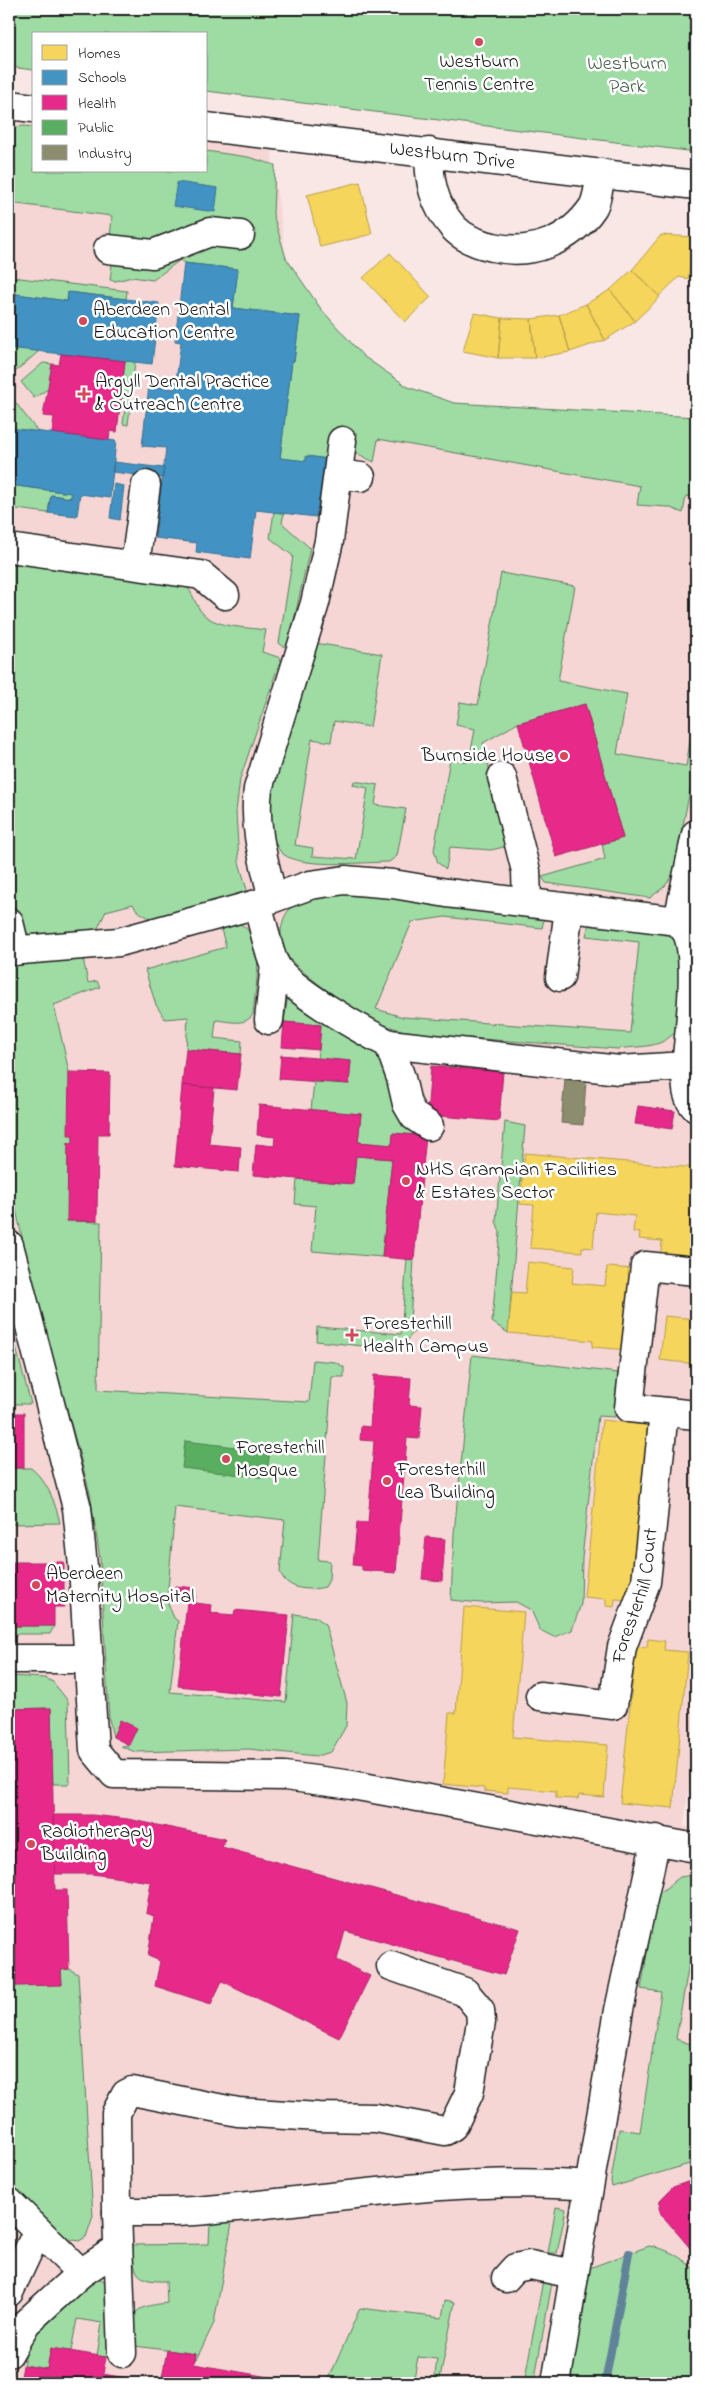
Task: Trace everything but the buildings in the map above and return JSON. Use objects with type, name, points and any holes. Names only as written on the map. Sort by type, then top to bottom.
[{"type":"street","points":[[9,105],[32,108]]},
{"type":"street","name":"Westburn Drive","points":[[208,127],[696,185]]},
{"type":"street","points":[[429,152],[429,181],[435,198],[453,227],[465,237],[482,245],[508,251],[532,250],[569,233],[594,205],[601,173]]},
{"type":"street","points":[[108,249],[154,254],[210,232],[240,235]]},
{"type":"street","points":[[269,1020],[274,964],[255,808],[258,789],[315,603],[328,540],[350,475],[342,441]]},
{"type":"street","points":[[135,565],[146,485]]},
{"type":"street","points":[[9,548],[201,574],[225,595]]},
{"type":"street","points":[[502,776],[526,871],[527,902]]},
{"type":"street","points":[[696,834],[678,921],[687,934],[692,960],[686,1093],[690,1102],[696,1108]]},
{"type":"street","points":[[9,922],[13,951],[119,942],[265,901],[310,886],[345,880],[393,884],[569,909],[678,921]]},
{"type":"street","points":[[560,977],[569,909]]},
{"type":"street","points":[[274,964],[293,983],[346,1023],[388,1044],[620,1070],[686,1066]]},
{"type":"street","points":[[388,1044],[401,1078],[407,1104],[414,1116],[429,1126]]},
{"type":"street","points":[[9,1245],[78,1508],[94,1750],[114,1774],[285,1776],[352,1785],[681,1848],[619,2010],[556,2383]]},
{"type":"street","points":[[696,1271],[645,1266],[629,1408],[696,1415]]},
{"type":"street","name":"Foresterhill Court","points":[[540,1696],[613,1705],[622,1647],[646,1582],[664,1412]]},
{"type":"street","points":[[9,1659],[89,1659]]},
{"type":"street","points":[[122,2353],[117,2249],[116,2113],[126,2094],[132,2091],[238,2112],[319,2118],[376,2118],[445,2131],[453,2126],[462,2111],[469,2093],[481,2022],[480,2010],[466,1992],[391,1966]]},
{"type":"street","points":[[117,2212],[206,2210],[410,2188],[541,2182],[588,2186]]},
{"type":"street","points":[[9,2202],[37,2232],[81,2273]]},
{"type":"street","points":[[9,2292],[37,2232]]},
{"type":"street","points":[[9,2353],[26,2323],[81,2273],[117,2249]]},
{"type":"street","points":[[506,2278],[515,2268],[530,2265],[574,2274]]},
{"type":"shaded area","name":"Foresterhill Health Campus","points":[[9,105],[32,108],[32,172],[208,172],[208,127],[269,134],[286,258],[321,309],[363,356],[408,387],[454,403],[696,417],[696,1730],[684,1826],[696,1829],[696,2383],[9,2383]]},
{"type":"green space","name":"Westburn Park","points":[[9,9],[696,9],[696,152],[208,91],[208,32],[32,32],[32,70],[9,67]]},
{"type":"green space","points":[[32,127],[32,172],[208,172],[208,151],[248,157],[275,165],[273,214],[286,258],[321,309],[363,356],[408,387],[454,403],[696,417],[696,497],[686,496],[683,513],[668,507],[637,505],[640,486],[378,439],[374,462],[356,453],[357,433],[332,430],[328,459],[307,456],[306,461],[280,458],[292,361],[294,361],[300,316],[233,308],[238,269],[184,263],[180,260],[153,280],[132,277],[116,281],[110,280],[113,257],[242,224],[215,219],[156,245],[110,238],[112,216],[9,203],[9,128]]},
{"type":"green space","points":[[12,277],[127,291],[126,299],[68,292],[67,301],[9,293]]},
{"type":"green space","points":[[9,348],[39,351],[15,372],[9,364]]},
{"type":"green space","points":[[125,361],[135,362],[128,425],[123,424],[126,400],[121,399]]},
{"type":"green space","points":[[43,363],[52,364],[48,389],[34,398],[21,382]]},
{"type":"green space","points":[[9,394],[38,432],[9,428]]},
{"type":"green space","points":[[9,485],[71,493],[71,498],[51,495],[48,513],[9,508]]},
{"type":"green space","points":[[274,512],[284,513],[282,523],[310,548],[289,643],[284,647],[279,643],[293,556],[270,538]]},
{"type":"green space","points":[[9,562],[186,586],[205,616],[230,626],[266,630],[262,652],[281,658],[240,779],[236,812],[239,862],[247,890],[165,920],[147,917],[137,910],[133,904],[106,911],[98,928],[91,933],[30,936],[24,929],[15,914],[9,881],[9,872],[11,871],[9,865]]},
{"type":"green space","points":[[501,573],[575,586],[558,681],[627,694],[617,754],[686,766],[696,705],[696,761],[673,874],[665,886],[650,898],[546,883],[542,877],[605,859],[602,844],[623,838],[585,704],[518,723],[483,743],[508,846],[491,850],[450,847],[446,869],[438,863],[434,850],[450,759],[469,762],[475,729],[456,725],[460,702],[478,705]]},
{"type":"green space","points":[[315,643],[382,654],[370,727],[334,721],[331,742],[312,739],[295,845],[313,848],[312,856],[356,859],[368,788],[353,785],[354,781],[378,785],[375,805],[406,809],[397,856],[389,862],[331,864],[300,861],[288,857],[280,851],[272,835],[267,807]]},
{"type":"green space","points":[[334,894],[377,894],[537,912],[544,919],[542,928],[445,917],[412,922],[376,1009],[403,1017],[630,1033],[639,942],[586,936],[588,927],[593,921],[671,932],[682,945],[679,1027],[666,1040],[659,1043],[618,1049],[414,1034],[367,1018],[324,988],[291,960],[281,942],[281,928],[289,909],[312,897]]},
{"type":"green space","points":[[239,923],[248,930],[254,940],[257,951],[258,964],[253,1014],[246,1021],[241,1022],[216,1020],[214,1038],[242,1041],[241,1054],[186,1049],[188,1017],[165,1019],[156,1005],[145,970],[226,947],[220,926]]},
{"type":"green space","points":[[83,958],[88,983],[97,981],[100,987],[54,1005],[69,1072],[73,1143],[68,1143],[68,1221],[101,1222],[98,1390],[309,1402],[313,1360],[335,1362],[344,1367],[344,1377],[332,1377],[318,1560],[330,1561],[329,1580],[325,1587],[305,1589],[293,1586],[283,1578],[280,1572],[285,1520],[175,1507],[167,1601],[174,1618],[178,1621],[170,1692],[286,1702],[294,1614],[316,1617],[325,1624],[347,1703],[346,1726],[331,1752],[317,1756],[248,1749],[135,1752],[121,1746],[129,1745],[120,1721],[113,1737],[109,1719],[100,1559],[90,1493],[31,1278],[12,1191],[9,1146],[9,963]]},
{"type":"green space","points":[[288,995],[379,1054],[426,1136],[394,1133],[392,1145],[358,1142],[361,1114],[311,1110],[314,1082],[349,1084],[351,1061],[318,1058],[321,1025],[284,1022]]},
{"type":"green space","points":[[505,1122],[525,1126],[508,1333],[492,1322],[500,1232],[496,1221]]},
{"type":"green space","points":[[356,1156],[392,1159],[382,1257],[312,1251],[316,1206],[295,1204],[297,1179],[353,1184]]},
{"type":"green space","points":[[407,1259],[414,1260],[410,1321],[420,1325],[404,1343],[390,1349],[316,1341],[317,1327],[401,1334]]},
{"type":"green space","points":[[9,1321],[31,1404],[9,1404]]},
{"type":"green space","points":[[472,1355],[618,1373],[615,1417],[598,1416],[582,1558],[581,1604],[572,1630],[554,1637],[540,1630],[531,1610],[516,1602],[480,1603],[451,1600],[454,1533]]},
{"type":"green space","points":[[9,1468],[31,1468],[37,1474],[50,1493],[60,1523],[9,1524]]},
{"type":"green space","points":[[9,1626],[54,1626],[50,1634],[9,1634]]},
{"type":"green space","points":[[9,1676],[45,1678],[53,1682],[68,1701],[70,1784],[53,1784],[51,1708],[9,1709]]},
{"type":"green space","points":[[696,1876],[696,1936],[692,1945],[676,2039],[696,2046],[696,2162],[612,2187],[611,2181],[619,2129],[640,2132],[661,1992],[641,1989],[657,1895],[680,1877]]},
{"type":"green space","points":[[9,1965],[14,1965],[15,1986],[62,1984],[61,1970],[69,1969],[78,1974],[93,2216],[86,2237],[79,2241],[64,2238],[9,2189]]},
{"type":"green space","points":[[556,2207],[566,2209],[557,2253],[548,2253]]},
{"type":"green space","points":[[233,2217],[214,2323],[194,2364],[196,2354],[135,2346],[133,2318],[136,2313],[146,2306],[167,2303],[166,2281],[148,2280],[138,2274],[134,2263],[133,2245],[209,2244],[210,2221]]},
{"type":"green space","points":[[649,2246],[674,2254],[696,2271],[696,2383],[565,2383],[584,2270]]},
{"type":"green space","points":[[544,2275],[553,2277],[534,2383],[524,2383]]},
{"type":"green space","points":[[92,2278],[99,2278],[107,2283],[109,2355],[106,2357],[97,2356],[102,2323],[77,2319],[71,2351],[51,2348],[47,2369],[23,2365],[29,2341],[38,2326]]},
{"type":"green space","points":[[445,2300],[455,2302],[439,2383],[434,2383],[437,2359],[418,2357],[413,2383],[327,2383],[360,2308],[442,2318]]},
{"type":"waterway","points":[[605,2383],[629,2253]]},
{"type":"place","name":"Westburn Tennis Centre","points":[[479,42]]},
{"type":"place","name":"Aberdeen Dental Education Centre","points":[[83,321]]},
{"type":"place","name":"Argyll Dental Practice & Outreach Centre","points":[[84,394]]},
{"type":"place","name":"Burnside House","points":[[564,756]]},
{"type":"place","name":"NHS Grampian Facilities & Estates Sector","points":[[406,1181]]},
{"type":"place","name":"Foresterhill Health Campus","points":[[352,1335]]},
{"type":"place","name":"Foresterhill Mosque","points":[[226,1459]]},
{"type":"place","name":"Foresterhill Lea Building","points":[[387,1481]]},
{"type":"place","name":"Aberdeen Maternity Hospital","points":[[36,1585]]},
{"type":"place","name":"Radiotherapy Building","points":[[31,1844]]}]
